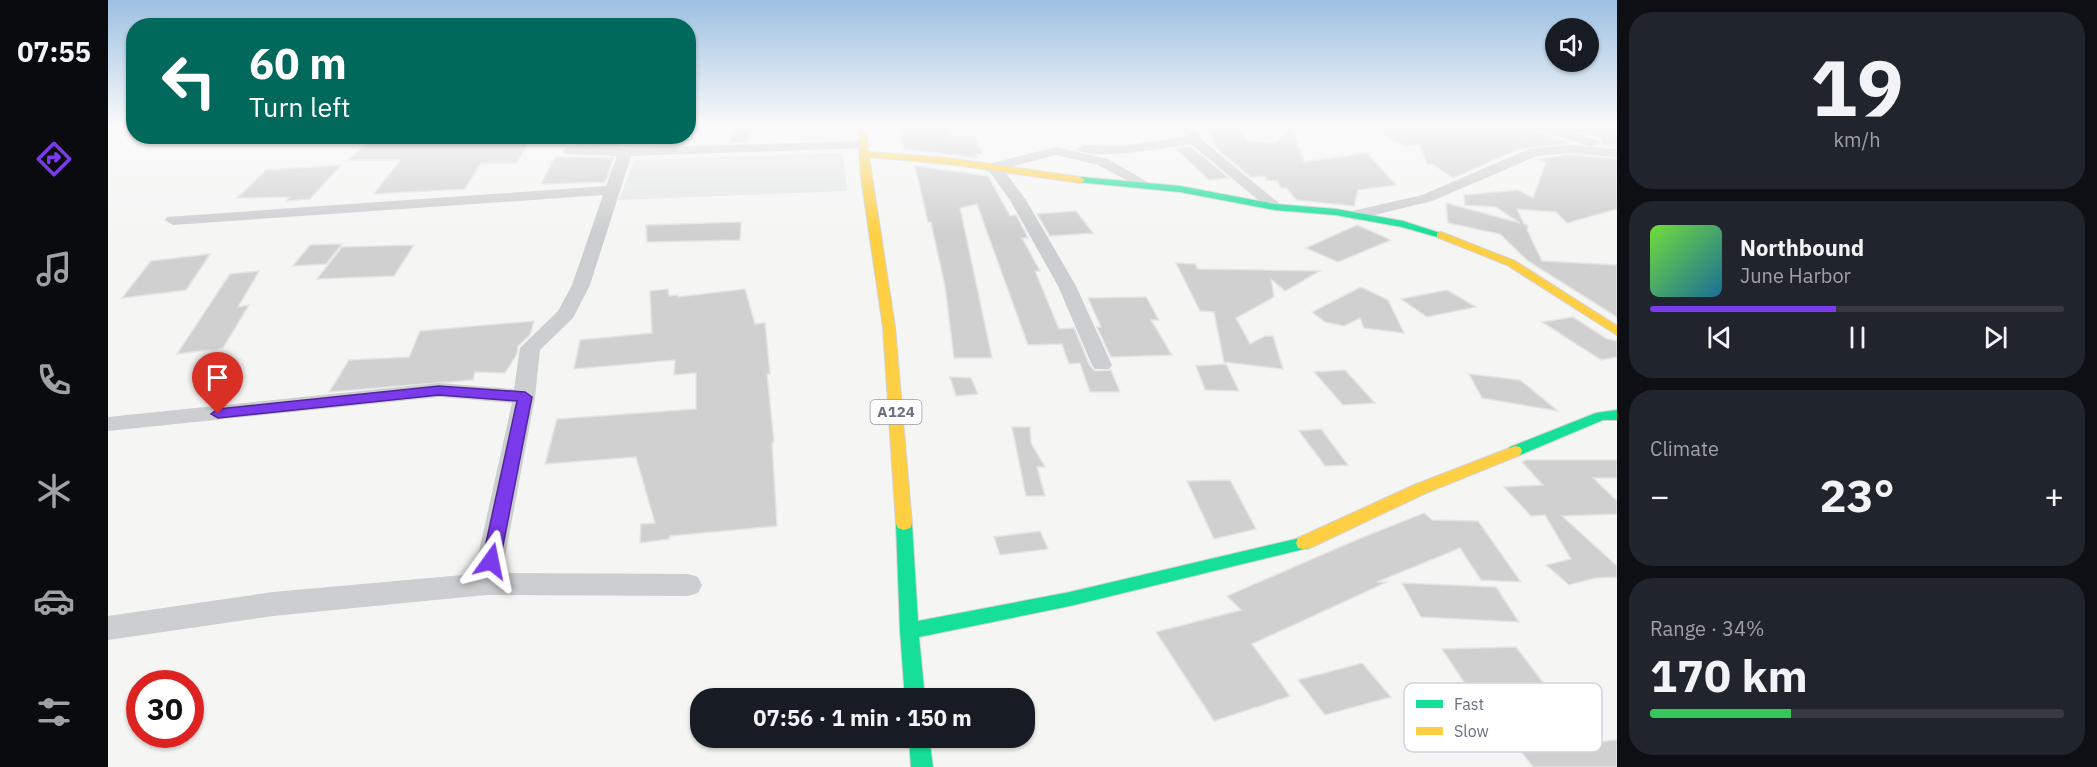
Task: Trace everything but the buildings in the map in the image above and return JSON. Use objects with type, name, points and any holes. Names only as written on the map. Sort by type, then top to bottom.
[{"type":"main road","name":"A124","points":[[865,162],[889,327],[903,490],[909,631],[914,688]]},
{"type":"main road","points":[[954,162],[1041,176],[1144,184],[1275,207],[1354,215],[1403,224],[1482,250],[1511,263],[1617,331]]},
{"type":"main road","points":[[909,631],[1070,599],[1297,546],[1420,489],[1601,416],[1617,415]]},
{"type":"main road","points":[[920,748],[922,767]]},
{"type":"street","points":[[486,585],[525,397],[530,348],[566,314],[581,285],[622,162]]},
{"type":"street","points":[[993,167],[1014,162]]},
{"type":"street","points":[[1102,162],[1144,184]]},
{"type":"street","points":[[1220,162],[1275,207]]},
{"type":"street","points":[[1354,215],[1427,198],[1511,162]]},
{"type":"street","points":[[993,167],[1003,177],[1018,200],[1067,286],[1102,365]]},
{"type":"street","points":[[173,219],[613,190]]},
{"type":"street","points":[[108,424],[439,390],[525,397]]},
{"type":"street","points":[[108,628],[273,604],[486,585],[688,585]]},
{"type":"shaded area","points":[[633,162],[844,162],[847,191],[619,200]]},
{"type":"traffic: fast","points":[[1080,180],[1180,189],[1275,207],[1336,212],[1403,224],[1441,235]]},
{"type":"traffic: fast","points":[[1515,451],[1601,416],[1617,415]]},
{"type":"traffic: fast","points":[[904,524],[914,688]]},
{"type":"traffic: fast","points":[[909,631],[1070,599],[1304,543]]},
{"type":"traffic: fast","points":[[920,748],[922,767]]},
{"type":"traffic: slow","points":[[865,162],[889,327],[904,524]]},
{"type":"traffic: slow","points":[[953,162],[1080,180]]},
{"type":"traffic: slow","points":[[1441,235],[1511,263],[1617,331]]},
{"type":"traffic: slow","points":[[1304,543],[1420,489],[1515,451]]},
{"type":"route","points":[[218,414],[439,390],[525,397],[491,561]]}]
